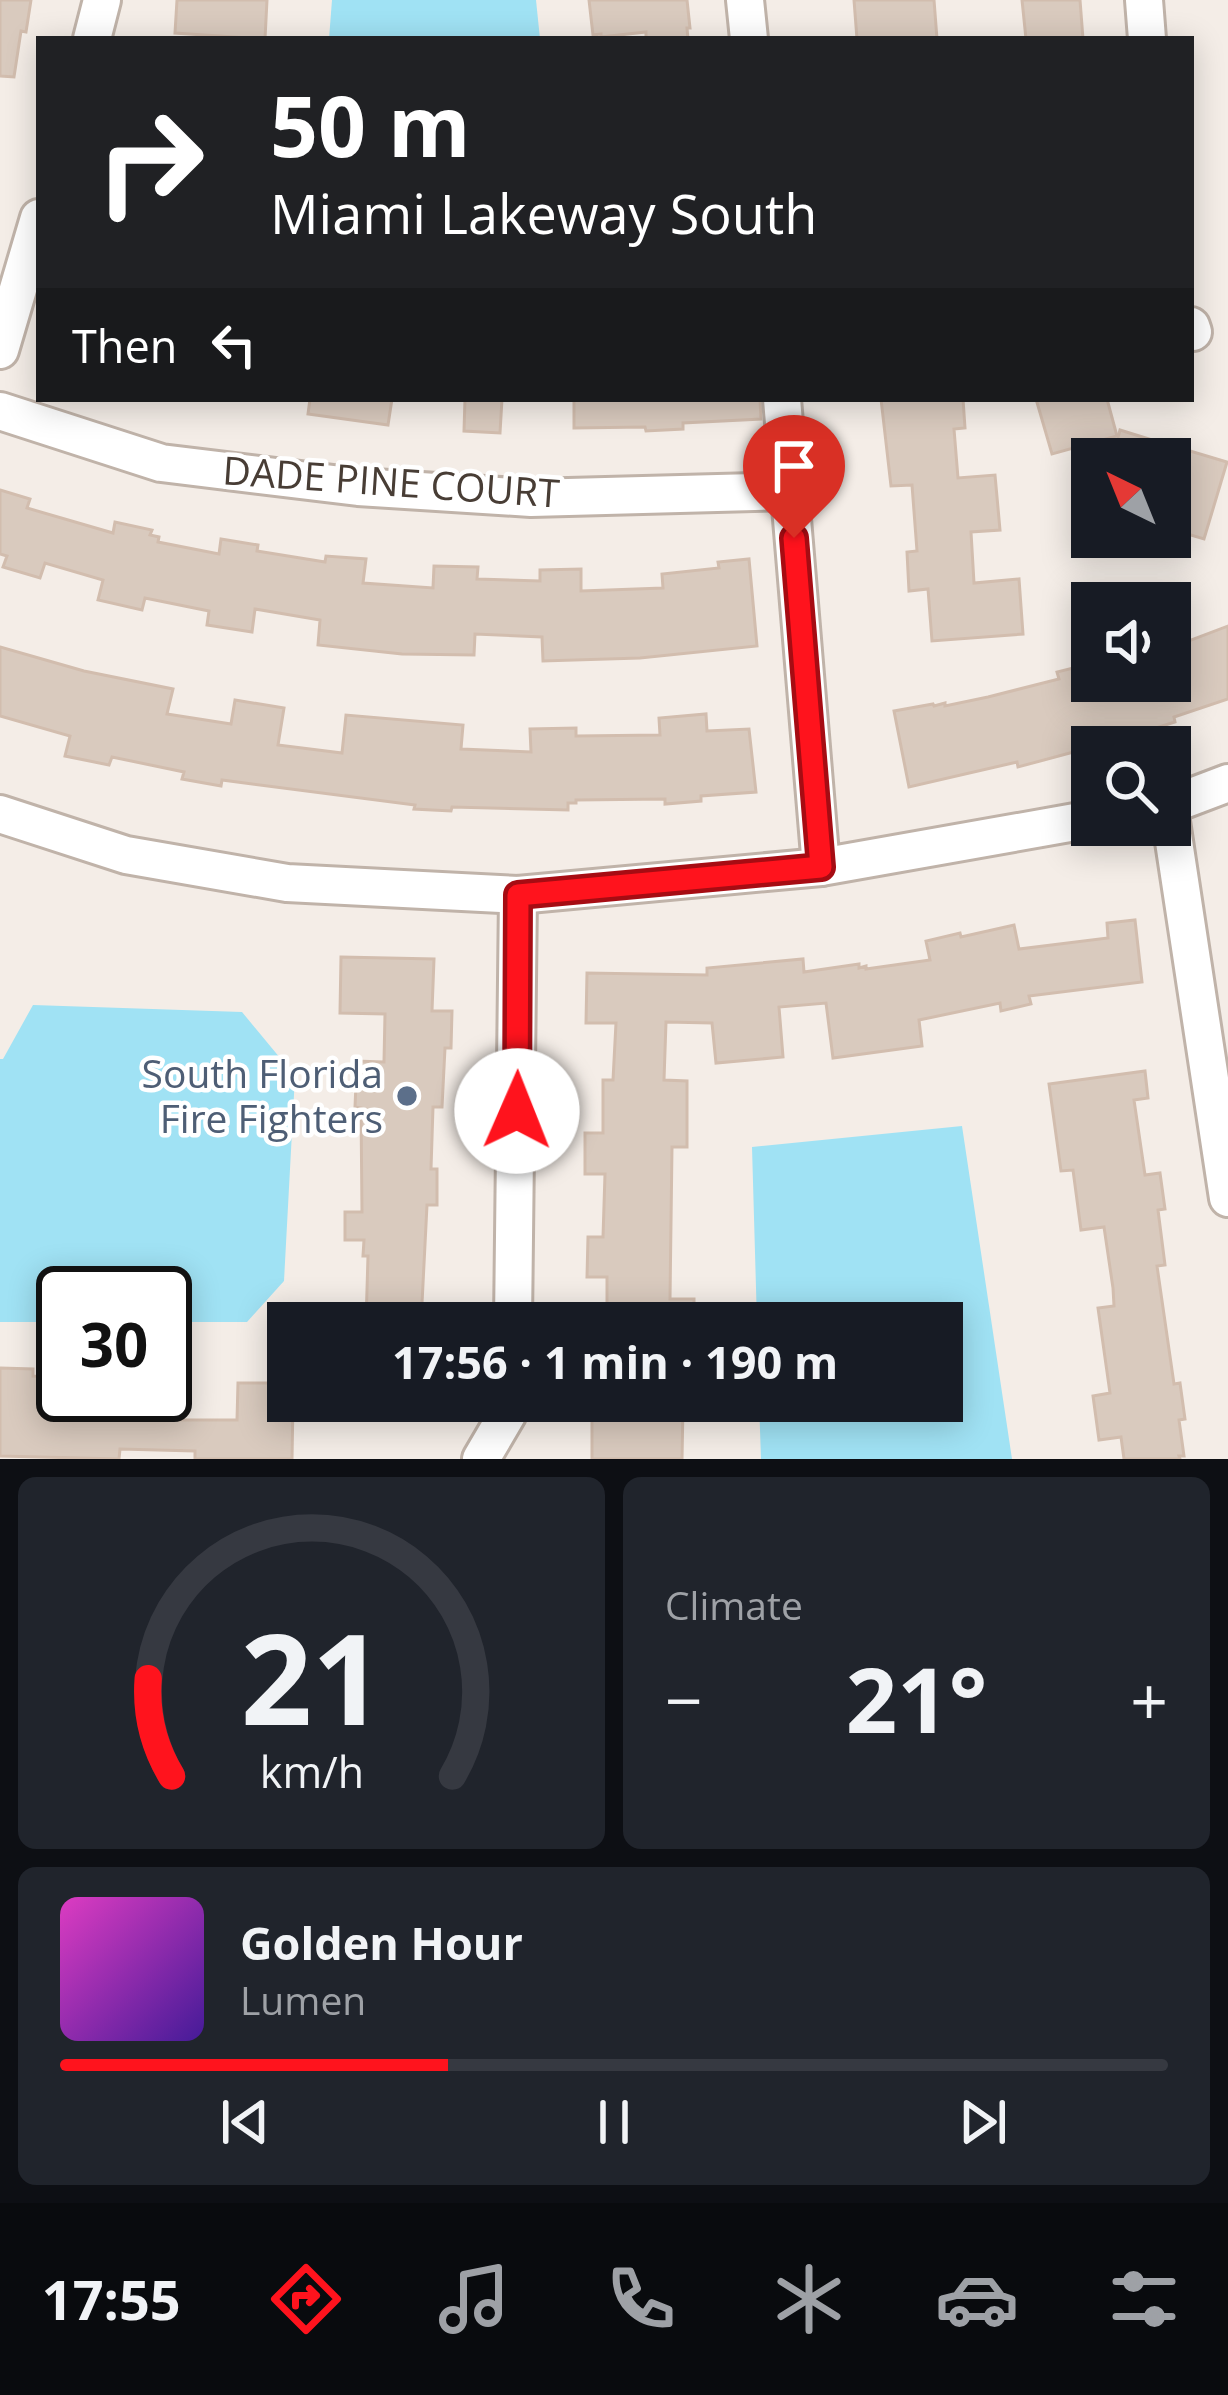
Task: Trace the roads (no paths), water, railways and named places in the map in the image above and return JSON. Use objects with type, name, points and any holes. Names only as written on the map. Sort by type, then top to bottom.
[{"type":"street","points":[[93,36],[102,0]]},
{"type":"street","points":[[746,0],[749,36]]},
{"type":"street","points":[[1144,0],[1147,36]]},
{"type":"street","points":[[0,350],[36,228]]},
{"type":"street","points":[[782,402],[821,867]]},
{"type":"street","name":"DADE PINE COURT","points":[[0,412],[161,463],[358,487],[531,498],[790,491]]},
{"type":"street","points":[[1191,797],[1228,783]]},
{"type":"street","points":[[0,814],[126,855],[286,883],[518,895],[821,867],[1071,823]]},
{"type":"street","points":[[1175,846],[1228,1198]]},
{"type":"street","points":[[513,1302],[518,895]]},
{"type":"street","points":[[481,1459],[503,1422]]},
{"type":"water","points":[[332,0],[536,0],[540,36],[329,36]]},
{"type":"water","points":[[33,1005],[242,1012],[295,1076],[284,1281],[247,1322],[192,1322],[192,1266],[36,1266],[36,1322],[0,1322],[3,1059]]},
{"type":"water","points":[[962,1126],[1012,1459],[761,1459],[760,1422],[963,1422],[963,1302],[756,1302],[752,1147]]},
{"type":"place","name":"South Florida Fire Fighters","points":[[407,1096]]}]
